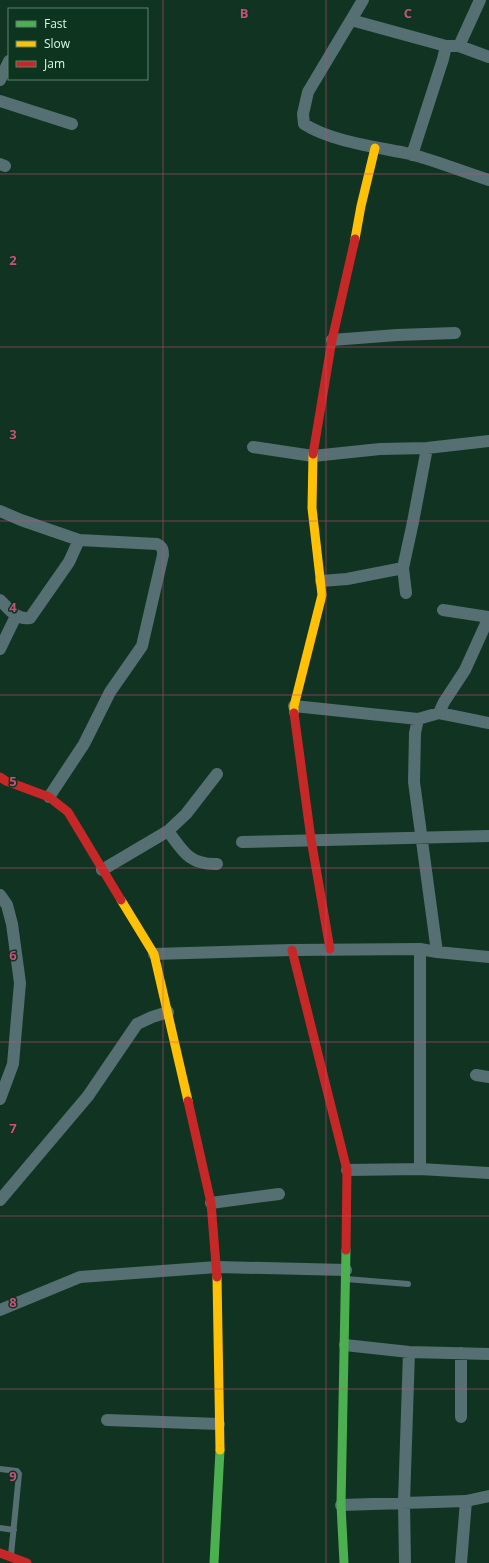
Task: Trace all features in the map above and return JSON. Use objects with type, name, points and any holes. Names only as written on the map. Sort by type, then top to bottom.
[{"type":"street","points":[[362,0],[308,92],[303,114],[304,124],[316,132],[375,148],[412,155],[489,180]]},
{"type":"street","points":[[459,46],[480,0]]},
{"type":"street","points":[[351,20],[446,46],[459,46],[489,57]]},
{"type":"street","points":[[412,155],[446,46]]},
{"type":"street","points":[[0,80],[8,63]]},
{"type":"street","points":[[0,101],[72,124]]},
{"type":"street","points":[[330,949],[311,839],[294,718],[294,706],[320,605],[321,580],[312,508],[313,456],[332,340],[375,148]]},
{"type":"street","points":[[332,340],[397,335],[455,333]]},
{"type":"street","points":[[253,447],[313,456],[380,449],[427,448],[489,441]]},
{"type":"street","points":[[406,593],[403,568],[414,522],[427,448]]},
{"type":"street","points":[[0,511],[21,520],[79,540],[157,544],[161,546],[163,550],[163,556],[142,646],[110,692],[84,744],[49,797]]},
{"type":"street","points":[[0,600],[16,616],[22,619],[30,618],[69,562],[79,540]]},
{"type":"street","points":[[321,580],[347,579],[403,568]]},
{"type":"street","points":[[439,713],[444,702],[465,670],[489,617],[443,610]]},
{"type":"street","points":[[0,649],[16,616]]},
{"type":"street","points":[[294,706],[418,719],[439,713],[489,724]]},
{"type":"street","points":[[418,719],[415,732],[414,782],[437,952]]},
{"type":"street","points":[[102,870],[168,831],[179,822],[217,774]]},
{"type":"street","points":[[0,777],[6,781],[49,797],[68,812],[154,954],[211,1203],[217,1267],[220,1466],[214,1563]]},
{"type":"street","points":[[168,831],[187,856],[199,862],[217,864]]},
{"type":"street","points":[[242,842],[311,839],[489,836]]},
{"type":"street","points":[[0,895],[7,906],[12,924],[20,983],[13,1064],[0,1099]]},
{"type":"street","points":[[154,954],[330,949],[420,949],[489,957]]},
{"type":"street","points":[[420,949],[420,1169]]},
{"type":"street","points":[[292,950],[347,1170],[341,1505],[344,1563]]},
{"type":"street","points":[[0,1200],[88,1096],[137,1024],[168,1012]]},
{"type":"street","points":[[476,1075],[489,1077]]},
{"type":"street","points":[[347,1170],[420,1169],[489,1173]]},
{"type":"street","points":[[211,1203],[278,1194]]},
{"type":"street","points":[[0,1310],[80,1277],[217,1267],[346,1274]]},
{"type":"street","points":[[345,1345],[409,1352],[489,1354]]},
{"type":"street","points":[[406,1563],[404,1502],[409,1352]]},
{"type":"street","points":[[461,1353],[461,1417]]},
{"type":"street","points":[[107,1420],[219,1424]]},
{"type":"street","points":[[341,1505],[466,1501],[489,1496]]},
{"type":"street","points":[[462,1563],[466,1501]]},
{"type":"street","points":[[0,1553],[26,1563]]},
{"type":"lane","points":[[346,1274],[408,1284]]},
{"type":"lane","points":[[0,1469],[17,1471],[19,1474],[11,1557]]},
{"type":"lane","points":[[0,1528],[14,1530]]},
{"type":"traffic: fast","points":[[344,1563],[341,1505],[346,1250]]},
{"type":"traffic: fast","points":[[214,1563],[220,1450]]},
{"type":"traffic: slow","points":[[355,239],[361,206],[375,148]]},
{"type":"traffic: slow","points":[[294,713],[294,706],[322,595],[312,508],[313,454]]},
{"type":"traffic: slow","points":[[121,900],[154,954],[188,1101]]},
{"type":"traffic: slow","points":[[217,1277],[220,1450]]},
{"type":"traffic: jam","points":[[313,454],[332,340],[355,239]]},
{"type":"traffic: jam","points":[[294,713],[311,839],[330,949]]},
{"type":"traffic: jam","points":[[0,777],[6,781],[49,797],[68,812],[121,900]]},
{"type":"traffic: jam","points":[[292,950],[347,1170],[346,1250]]},
{"type":"traffic: jam","points":[[188,1101],[211,1203],[217,1277]]},
{"type":"traffic: jam","points":[[0,1553],[27,1563]]}]
